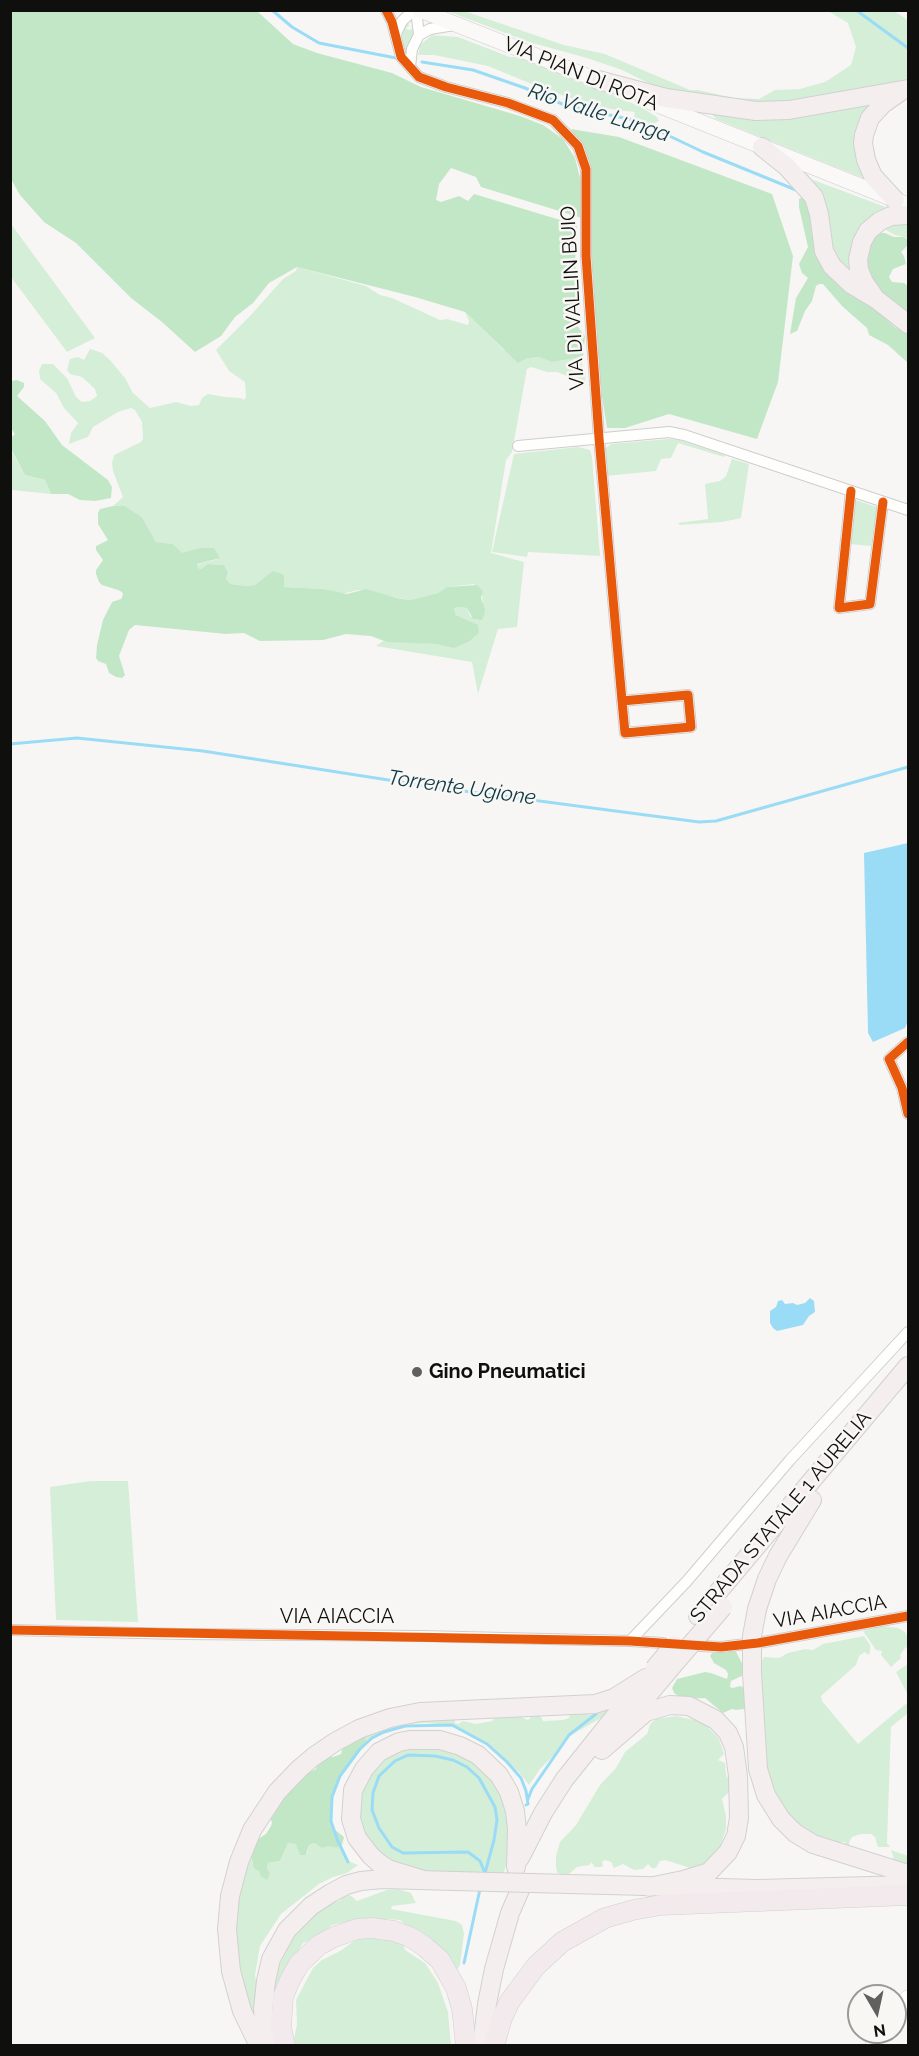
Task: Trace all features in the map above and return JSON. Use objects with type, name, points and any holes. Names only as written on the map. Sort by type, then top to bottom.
[{"type":"highway","points":[[598,80],[666,98],[756,111],[800,109],[906,89]]},
{"type":"highway","points":[[902,203],[873,176],[866,160],[863,143],[870,118],[883,104],[906,89]]},
{"type":"highway","points":[[762,147],[787,167],[814,197],[824,250],[832,266],[851,284],[876,299],[909,324]]},
{"type":"highway","points":[[876,299],[867,288],[859,270],[858,259],[862,242],[868,231],[880,221],[891,216],[909,215]]},
{"type":"highway","name":"STRADA STATALE 1 AURELIA","points":[[482,2046],[494,1969],[510,1913],[516,1879],[555,1816],[698,1616],[909,1366]]},
{"type":"highway","name":"STRADA STATALE 1 AURELIA","points":[[471,2046],[477,1993],[484,1961],[534,1830],[564,1780],[603,1730],[656,1672],[723,1607],[909,1384]]},
{"type":"highway","points":[[812,1500],[772,1568],[757,1610],[752,1636],[752,1673],[758,1769],[766,1796],[781,1819],[795,1833],[813,1844],[909,1874]]},
{"type":"highway","points":[[259,2046],[242,2011],[231,1971],[227,1929],[230,1896],[239,1862],[252,1830],[277,1792],[299,1769],[335,1742],[390,1718],[420,1712],[595,1704],[614,1698],[656,1672]]},
{"type":"highway","points":[[602,1750],[646,1712],[670,1705],[689,1706],[716,1720],[728,1733],[734,1746],[740,1818],[736,1836],[728,1852],[709,1872],[700,1876],[649,1887]]},
{"type":"highway","points":[[424,1880],[388,1869],[379,1863],[357,1838],[351,1819],[353,1790],[364,1769],[387,1747],[410,1740],[440,1740],[460,1746],[478,1755],[499,1775],[509,1792],[515,1811],[518,1845],[516,1879]]},
{"type":"highway","points":[[271,2046],[264,2024],[264,1995],[271,1959],[279,1944],[294,1921],[311,1906],[346,1885],[361,1881],[382,1879],[746,1889],[909,1885]]},
{"type":"highway","points":[[494,2046],[502,2018],[510,2001],[536,1966],[562,1942],[605,1918],[661,1905],[909,1895]]},
{"type":"highway","points":[[285,2046],[281,2027],[284,1997],[299,1964],[311,1952],[334,1937],[357,1929],[372,1928],[394,1931],[410,1937],[440,1960],[456,1988],[462,2009],[466,2046]]},
{"type":"highway","points":[[264,1995],[270,2028],[277,2046]]},
{"type":"main road","name":"VIA PIAN DI ROTA","points":[[416,10],[598,80],[902,203]]},
{"type":"street","points":[[386,10],[396,34],[401,57],[410,68]]},
{"type":"street","points":[[396,34],[402,21],[416,10]]},
{"type":"street","points":[[410,68],[412,49],[418,35],[416,10]]},
{"type":"street","points":[[418,35],[430,29],[455,25]]},
{"type":"street","name":"VIA DI VALLIN BUIO","points":[[410,68],[426,80],[508,103],[553,120],[578,146],[586,169],[586,256],[599,438],[622,701],[625,733],[691,727],[688,695],[622,701]]},
{"type":"street","points":[[518,446],[669,432],[909,510]]},
{"type":"street","points":[[851,492],[839,608],[870,604],[883,502]]},
{"type":"street","points":[[907,1043],[889,1059],[902,1088],[909,1114]]},
{"type":"street","points":[[630,1641],[687,1581],[790,1461],[909,1332]]},
{"type":"street","name":"VIA AIACCIA","points":[[700,1646],[721,1647],[752,1643],[909,1616]]},
{"type":"street","name":"VIA AIACCIA","points":[[10,1630],[663,1643]]},
{"type":"green space","points":[[10,11],[257,11],[293,44],[317,53],[392,73],[421,87],[543,125],[563,139],[575,158],[581,182],[582,218],[481,187],[476,177],[451,168],[439,184],[436,200],[441,202],[459,196],[468,201],[474,194],[577,225],[575,262],[579,301],[575,314],[578,327],[585,336],[583,357],[552,362],[539,357],[525,359],[518,363],[465,312],[297,267],[269,283],[253,303],[235,317],[221,336],[195,352],[131,298],[76,243],[44,222],[20,195],[11,179]]},
{"type":"green space","points":[[447,11],[464,11],[564,45],[605,54],[690,90],[735,98],[759,99],[775,90],[800,89],[825,82],[851,65],[856,47],[848,23],[828,11],[894,11],[908,20],[908,81],[791,105],[694,98],[648,83],[622,70],[529,42]]},
{"type":"green space","points":[[408,22],[409,26],[406,28],[415,31],[406,52],[403,50],[402,33],[404,25]]},
{"type":"green space","points":[[432,35],[458,37],[510,57],[518,57],[639,106],[657,117],[659,121],[652,124],[638,121],[634,118],[635,112],[584,103],[488,66],[434,55],[418,55],[420,45]]},
{"type":"green space","points":[[881,98],[873,108],[868,180],[716,119],[711,113]]},
{"type":"green space","points":[[571,129],[619,137],[772,194],[793,256],[778,382],[757,439],[669,414],[625,428],[607,428],[599,377],[584,152]]},
{"type":"green space","points":[[808,178],[891,209],[874,220],[858,280],[835,264]]},
{"type":"green space","points":[[806,194],[818,235],[888,321],[896,328],[908,333],[908,363],[888,345],[869,335],[867,328],[842,306],[823,284],[816,286],[812,301],[797,331],[790,334],[796,298],[808,278],[802,273],[799,264],[808,247],[799,207],[799,199]]},
{"type":"green space","points":[[908,220],[908,238],[895,235],[882,228],[885,224]]},
{"type":"green space","points":[[10,224],[95,338],[67,352],[11,277]]},
{"type":"green space","points":[[881,233],[904,237],[908,240],[908,245],[901,252],[906,264],[893,269],[889,277],[892,282],[904,283],[908,286],[908,315],[874,290],[864,255],[872,238]]},
{"type":"green space","points":[[297,267],[366,286],[380,295],[392,298],[440,320],[447,319],[468,325],[469,321],[465,312],[504,350],[525,359],[540,357],[552,362],[583,357],[582,367],[586,373],[585,381],[557,372],[547,372],[531,367],[527,369],[512,452],[506,460],[491,553],[524,562],[517,627],[498,629],[478,694],[472,662],[376,646],[383,641],[451,647],[470,641],[476,636],[471,622],[456,615],[454,609],[467,608],[470,616],[477,620],[484,616],[482,594],[474,584],[447,587],[438,593],[410,600],[358,590],[342,594],[324,589],[284,587],[283,583],[265,579],[255,585],[231,584],[226,579],[228,572],[224,565],[208,564],[201,569],[196,565],[217,559],[200,549],[182,554],[173,544],[156,542],[142,517],[125,506],[113,506],[123,497],[113,471],[114,455],[143,439],[142,422],[135,410],[131,408],[118,412],[93,427],[88,437],[69,444],[71,433],[78,423],[64,408],[56,393],[40,379],[39,371],[42,364],[53,364],[67,378],[76,397],[82,402],[90,401],[97,396],[95,389],[82,377],[70,374],[67,370],[70,359],[78,357],[84,360],[90,349],[102,353],[110,360],[125,378],[133,393],[150,408],[176,402],[191,406],[199,405],[202,398],[208,394],[244,400],[246,397],[245,382],[229,371],[216,350],[283,279],[296,271]]},
{"type":"green space","points":[[17,380],[24,383],[24,387],[17,396],[45,421],[62,445],[108,480],[112,487],[111,498],[95,501],[80,500],[68,494],[51,494],[45,480],[25,475],[11,449],[11,438],[15,434],[11,428],[11,381]]},
{"type":"green space","points":[[679,440],[725,455],[724,457],[678,443],[671,458],[661,459],[656,471],[606,476],[604,453],[611,444]]},
{"type":"green space","points":[[578,447],[590,450],[592,457],[600,556],[528,552],[527,557],[492,552],[514,454]]},
{"type":"green space","points":[[10,449],[25,475],[45,480],[51,494],[11,490]]},
{"type":"green space","points":[[732,459],[749,464],[741,518],[722,522],[680,525],[678,523],[708,519],[705,484],[720,481],[726,476]]},
{"type":"green space","points":[[855,500],[877,507],[871,546],[850,544]]},
{"type":"green space","points":[[125,506],[142,517],[156,542],[173,544],[182,553],[200,548],[214,548],[220,558],[197,564],[198,568],[201,569],[208,564],[224,565],[228,572],[226,579],[231,584],[255,585],[273,571],[284,575],[284,587],[324,589],[347,594],[366,589],[410,600],[438,593],[447,587],[477,585],[483,591],[481,598],[485,609],[482,620],[473,619],[467,608],[454,609],[456,615],[478,625],[479,633],[470,641],[454,648],[435,644],[387,642],[371,636],[346,634],[323,640],[260,641],[244,633],[226,634],[135,625],[129,630],[119,656],[125,675],[122,678],[116,677],[109,673],[106,664],[96,658],[103,620],[112,602],[121,599],[123,595],[118,590],[102,585],[96,574],[103,560],[96,546],[108,540],[98,524],[98,513],[100,509]]},
{"type":"green space","points":[[90,1481],[128,1481],[138,1622],[56,1620],[50,1487]]},
{"type":"green space","points":[[882,1626],[898,1628],[905,1632],[908,1638],[908,1649],[906,1647],[900,1655],[901,1658],[891,1667],[881,1655],[882,1651],[876,1650],[863,1631]]},
{"type":"green space","points":[[864,1636],[870,1645],[870,1653],[868,1655],[865,1652],[859,1656],[856,1665],[821,1696],[822,1701],[858,1744],[908,1702],[908,1713],[891,1727],[887,1843],[890,1847],[878,1847],[875,1837],[871,1834],[861,1834],[852,1837],[849,1843],[850,1851],[846,1850],[845,1842],[832,1843],[818,1840],[788,1820],[767,1782],[760,1664],[764,1657],[779,1658],[788,1653],[805,1649],[813,1650],[823,1644]]},
{"type":"green space","points":[[735,1650],[744,1667],[744,1675],[731,1681],[730,1687],[746,1688],[748,1706],[744,1709],[732,1709],[723,1713],[705,1698],[683,1699],[674,1693],[672,1688],[677,1679],[705,1672],[727,1679],[726,1670],[714,1663],[710,1656],[712,1653]]},
{"type":"green space","points":[[908,1664],[908,1695],[896,1672]]},
{"type":"green space","points":[[582,1709],[589,1715],[607,1709],[601,1718],[566,1738],[529,1785],[519,1772],[487,1743],[449,1725],[403,1724],[367,1740],[364,1736],[381,1728],[424,1720],[436,1721],[444,1718],[455,1719],[455,1723],[458,1724],[463,1721],[476,1724],[492,1721],[496,1717],[521,1714],[528,1720],[533,1715],[540,1715],[543,1721],[563,1720],[569,1718],[571,1711]]},
{"type":"green space","points":[[676,1716],[703,1722],[719,1739],[724,1754],[718,1760],[725,1763],[726,1775],[730,1780],[730,1791],[722,1799],[726,1829],[719,1850],[710,1861],[690,1868],[665,1860],[660,1861],[656,1868],[648,1864],[643,1869],[634,1870],[623,1864],[614,1868],[611,1862],[605,1860],[601,1867],[595,1867],[591,1862],[590,1865],[577,1867],[568,1875],[562,1876],[557,1872],[556,1867],[560,1842],[576,1825],[600,1785],[616,1768],[625,1752],[647,1734],[650,1724],[656,1719]]},
{"type":"green space","points":[[364,1736],[367,1740],[340,1775],[332,1797],[331,1824],[344,1837],[342,1845],[336,1848],[327,1846],[322,1848],[315,1843],[309,1845],[306,1855],[300,1855],[296,1844],[288,1843],[280,1861],[268,1863],[267,1869],[270,1873],[267,1880],[261,1876],[254,1868],[251,1857],[258,1839],[266,1834],[271,1826],[269,1813],[304,1775],[316,1769],[318,1761],[325,1755],[333,1757],[341,1754],[344,1742]]},
{"type":"green space","points":[[434,1745],[477,1761],[507,1799],[510,1851],[503,1876],[417,1873],[374,1853],[356,1817],[356,1809],[370,1771],[399,1748]]},
{"type":"green space","points":[[288,1843],[296,1844],[307,1855],[309,1845],[316,1843],[336,1848],[342,1845],[346,1860],[358,1865],[347,1873],[319,1884],[281,1914],[260,1946],[255,1975],[257,1987],[254,2010],[251,2012],[237,1975],[235,1897],[248,1859],[251,1857],[252,1863],[267,1869],[268,1863],[280,1861]]},
{"type":"green space","points":[[891,1850],[908,1856],[908,1868],[896,1866]]},
{"type":"green space","points":[[398,1889],[411,1893],[416,1903],[392,1906],[391,1909],[456,1921],[462,1925],[464,1934],[460,1965],[457,1970],[400,1920],[387,1919],[381,1922],[364,1918],[332,1925],[316,1938],[303,1943],[291,1958],[290,1968],[276,1989],[274,1988],[274,1978],[286,1947],[301,1924],[326,1904],[339,1901],[345,1895],[350,1895],[357,1901],[387,1890]]},
{"type":"green space","points":[[387,1935],[403,1943],[405,1950],[425,1963],[438,1983],[448,2012],[451,2045],[296,2046],[294,2039],[297,2024],[296,2000],[313,1968],[360,1937]]},
{"type":"water","points":[[908,843],[908,1021],[905,1028],[873,1042],[868,1033],[864,853]]},
{"type":"water","points":[[810,1298],[814,1301],[815,1312],[803,1325],[777,1331],[773,1328],[770,1323],[770,1311],[776,1307],[778,1301],[782,1300],[785,1304],[797,1305],[805,1303]]},
{"type":"waterway","name":"Rio Valle Lunga","points":[[272,10],[292,27],[319,43],[396,58]]},
{"type":"waterway","points":[[856,10],[908,48]]},
{"type":"waterway","name":"Rio Valle Lunga","points":[[422,62],[473,70],[567,106],[638,121],[703,152],[796,190]]},
{"type":"waterway","name":"Torrente Ugione","points":[[10,744],[77,738],[203,751],[433,787],[699,822],[716,821],[908,767]]},
{"type":"waterway","points":[[528,1799],[532,1789],[569,1735],[596,1714]]},
{"type":"waterway","points":[[348,1862],[331,1821],[332,1797],[340,1776],[360,1749],[372,1738],[384,1732],[405,1726],[452,1725],[487,1744],[507,1762],[521,1778],[526,1791],[528,1804],[526,1805]]},
{"type":"waterway","points":[[484,1877],[494,1840],[497,1820],[495,1807],[479,1778],[467,1767],[453,1760],[435,1756],[408,1755],[395,1761],[379,1776],[373,1793],[372,1810],[379,1828],[392,1847],[403,1853],[468,1852],[480,1861],[485,1873]]},
{"type":"waterway","points":[[464,1963],[480,1889]]},
{"type":"cycle path","points":[[386,10],[392,22],[401,57],[419,77],[446,87],[508,103],[553,120],[578,146],[586,169],[586,256],[599,438],[622,701],[625,733],[691,727],[688,695],[622,701]]},
{"type":"cycle path","points":[[851,491],[839,608],[870,604],[883,502]]},
{"type":"cycle path","points":[[908,1042],[889,1059],[902,1088],[908,1114]]},
{"type":"cycle path","points":[[10,1630],[630,1641],[721,1647],[758,1643],[908,1616]]},
{"type":"place","name":"Gino Pneumatici","points":[[417,1372]]}]
